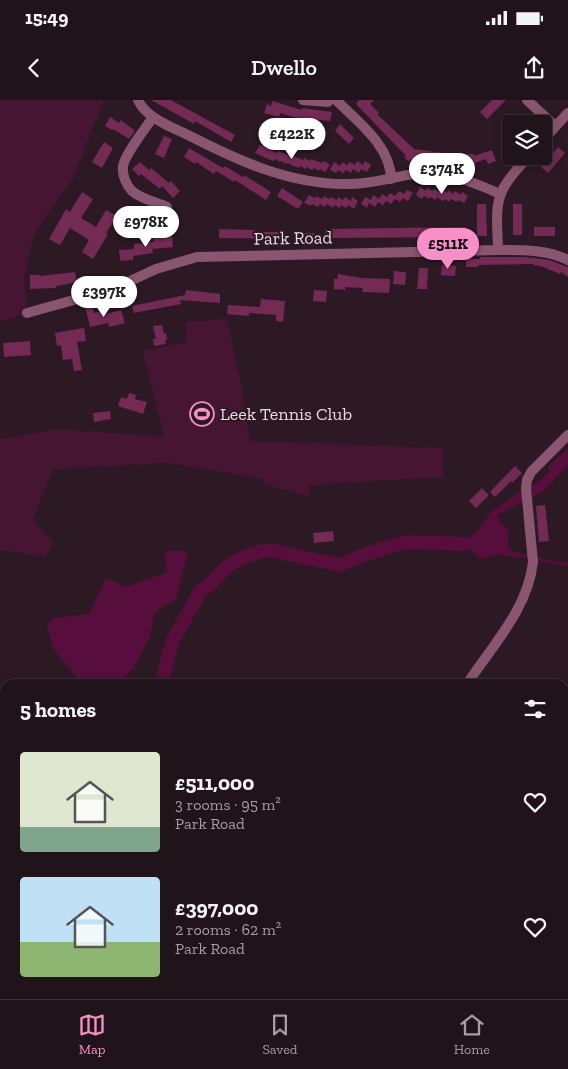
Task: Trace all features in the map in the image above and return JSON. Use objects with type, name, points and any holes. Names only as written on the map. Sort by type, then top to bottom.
[{"type":"street","points":[[138,100],[141,106],[153,117],[231,157],[258,168],[280,174],[310,181],[367,184],[433,172],[480,185],[500,194]]},
{"type":"street","points":[[302,100],[328,102],[329,100]]},
{"type":"street","points":[[336,100],[382,148],[389,163],[392,179]]},
{"type":"street","points":[[527,100],[555,126]]},
{"type":"street","points":[[552,130],[568,113]]},
{"type":"street","points":[[153,117],[125,160],[123,174],[133,191],[140,196],[168,207]]},
{"type":"street","points":[[498,250],[498,207],[500,194],[521,165]]},
{"type":"street","name":"Park Road","points":[[27,313],[114,289],[156,269],[197,257],[498,250],[539,251],[557,255],[568,260]]},
{"type":"street","points":[[471,679],[500,638],[518,607],[532,570],[527,480],[531,472],[568,435]]},
{"type":"shaded area","points":[[0,100],[104,100],[73,178],[34,234],[24,279],[27,313],[0,322]]},
{"type":"shaded area","points":[[227,319],[241,384],[250,441],[443,448],[443,477],[309,485],[309,497],[265,484],[263,479],[169,463],[53,469],[33,519],[53,542],[46,557],[0,550],[0,439],[59,429],[165,437],[142,351],[186,342],[186,322]]},
{"type":"shaded area","points":[[568,449],[568,465],[545,490],[497,515],[507,529],[509,548],[513,552],[521,553],[521,558],[497,554],[480,559],[470,549],[445,546],[447,540],[467,539],[477,532],[490,513],[515,495],[537,483],[549,472],[549,465]]},
{"type":"shaded area","points":[[164,551],[188,551],[176,599],[154,613],[150,637],[132,670],[123,679],[78,679],[54,650],[47,627],[53,618],[89,614],[106,578],[126,587],[167,572]]},
{"type":"building","points":[[151,100],[171,100],[235,135],[231,142],[195,121],[194,124]]},
{"type":"building","points":[[359,100],[374,100],[370,104],[379,113],[377,114],[414,149],[451,154],[474,154],[474,156],[492,150],[496,161],[488,164],[486,159],[475,163],[475,165],[411,159],[409,162],[404,157],[406,156],[356,104]]},
{"type":"building","points":[[492,100],[506,100],[487,119],[480,112]]},
{"type":"building","points":[[272,101],[302,110],[302,108],[332,112],[330,121],[293,117],[280,113],[279,117],[264,113],[267,104],[271,106]]},
{"type":"building","points":[[110,117],[119,123],[121,120],[135,131],[129,139],[105,126]]},
{"type":"building","points":[[340,124],[354,138],[349,144],[335,131]]},
{"type":"building","points":[[164,136],[172,139],[164,158],[155,154]]},
{"type":"building","points":[[104,142],[113,148],[102,168],[92,162]]},
{"type":"building","points":[[260,145],[277,153],[278,151],[303,160],[304,158],[310,161],[311,159],[322,163],[324,161],[330,165],[325,172],[314,168],[312,170],[300,166],[299,168],[275,159],[274,161],[255,153]]},
{"type":"building","points":[[558,147],[565,153],[548,173],[541,167],[543,165],[552,165],[552,154]]},
{"type":"building","points":[[189,148],[223,168],[225,166],[243,177],[244,175],[271,192],[266,200],[235,180],[234,182],[216,171],[214,174],[196,162],[195,164],[184,157]]},
{"type":"building","points":[[357,161],[363,165],[365,161],[371,165],[367,172],[361,169],[359,173],[353,169],[351,173],[346,170],[343,173],[338,170],[336,173],[330,170],[334,162],[340,166],[342,162],[347,165],[350,162],[355,165]]},
{"type":"building","points":[[140,162],[149,170],[151,168],[169,183],[171,181],[180,191],[173,198],[162,186],[160,189],[141,174],[139,176],[132,169]]},
{"type":"building","points":[[420,187],[426,191],[427,188],[440,192],[442,190],[447,193],[448,190],[453,194],[455,191],[461,195],[462,192],[468,196],[464,203],[451,199],[449,202],[445,199],[443,201],[437,197],[436,200],[424,196],[422,199],[416,195]]},
{"type":"building","points":[[282,188],[303,202],[298,209],[277,196]]},
{"type":"building","points":[[407,190],[413,193],[408,201],[403,198],[400,202],[395,199],[391,204],[386,201],[383,205],[378,202],[375,207],[369,203],[367,208],[361,204],[365,197],[371,200],[373,195],[379,199],[382,194],[387,197],[390,193],[395,196],[399,191],[404,194]]},
{"type":"building","points":[[82,192],[93,199],[81,218],[96,227],[106,210],[117,216],[93,259],[82,252],[89,240],[70,228],[60,245],[49,239],[66,209],[70,212]]},
{"type":"building","points":[[309,195],[322,199],[324,196],[329,199],[331,197],[337,200],[338,197],[343,200],[345,197],[351,201],[352,197],[358,201],[354,209],[348,205],[346,208],[341,205],[340,208],[334,205],[333,208],[327,204],[325,207],[320,204],[318,207],[304,203]]},
{"type":"building","points":[[477,204],[486,204],[487,236],[477,236]]},
{"type":"building","points":[[513,204],[522,204],[522,235],[513,235]]},
{"type":"building","points":[[465,227],[465,237],[325,238],[325,229]]},
{"type":"building","points":[[534,227],[555,227],[555,236],[534,236]]},
{"type":"building","points":[[219,229],[282,232],[282,239],[219,238]]},
{"type":"building","points":[[303,233],[314,233],[314,245],[303,245]]},
{"type":"building","points":[[172,236],[173,247],[152,249],[153,253],[133,256],[133,260],[120,261],[119,250],[134,249],[134,244],[154,242],[153,238]]},
{"type":"building","points":[[480,257],[525,257],[549,260],[568,267],[568,277],[561,272],[560,274],[534,264],[466,267],[466,259],[480,259]]},
{"type":"building","points":[[442,265],[456,266],[455,276],[441,275]]},
{"type":"building","points":[[419,268],[428,268],[427,289],[417,289]]},
{"type":"building","points":[[394,271],[406,272],[405,285],[393,284]]},
{"type":"building","points":[[75,272],[77,282],[56,286],[56,288],[30,289],[30,275],[40,276]]},
{"type":"building","points":[[338,274],[362,278],[390,279],[389,293],[362,292],[363,288],[345,287],[345,290],[334,289],[334,279],[337,279]]},
{"type":"building","points":[[186,290],[220,294],[220,303],[180,300],[181,304],[134,313],[132,306],[185,295]]},
{"type":"building","points":[[314,290],[327,291],[326,302],[313,301]]},
{"type":"building","points":[[261,299],[285,301],[283,322],[276,321],[276,315],[249,313],[249,316],[227,314],[228,305],[260,307]]},
{"type":"building","points":[[92,304],[94,313],[102,311],[103,315],[121,310],[125,323],[109,327],[108,323],[90,327],[85,306]]},
{"type":"building","points":[[162,325],[164,334],[166,333],[166,344],[154,346],[153,339],[156,339],[153,326]]},
{"type":"building","points":[[84,328],[86,341],[77,342],[82,370],[74,371],[72,359],[63,360],[61,345],[57,346],[55,333]]},
{"type":"building","points":[[30,341],[31,355],[4,357],[3,343]]},
{"type":"building","points":[[129,393],[136,395],[135,399],[147,402],[143,414],[118,406],[121,397],[127,399]]},
{"type":"building","points":[[110,411],[111,419],[94,422],[93,413]]},
{"type":"building","points":[[515,466],[522,473],[495,497],[490,492]]},
{"type":"building","points":[[482,488],[489,495],[476,508],[469,501]]},
{"type":"building","points":[[545,505],[549,541],[539,542],[536,506]]},
{"type":"building","points":[[333,531],[334,541],[314,543],[313,533]]},
{"type":"waterway","points":[[162,679],[173,640],[201,590],[209,585],[228,566],[243,558],[270,550],[339,565],[369,553],[406,542],[464,544]]},
{"type":"waterway","points":[[519,555],[528,557]]},
{"type":"waterway","points":[[537,559],[568,565]]},
{"type":"place","name":"Leek Tennis Club","points":[[202,414]]}]
